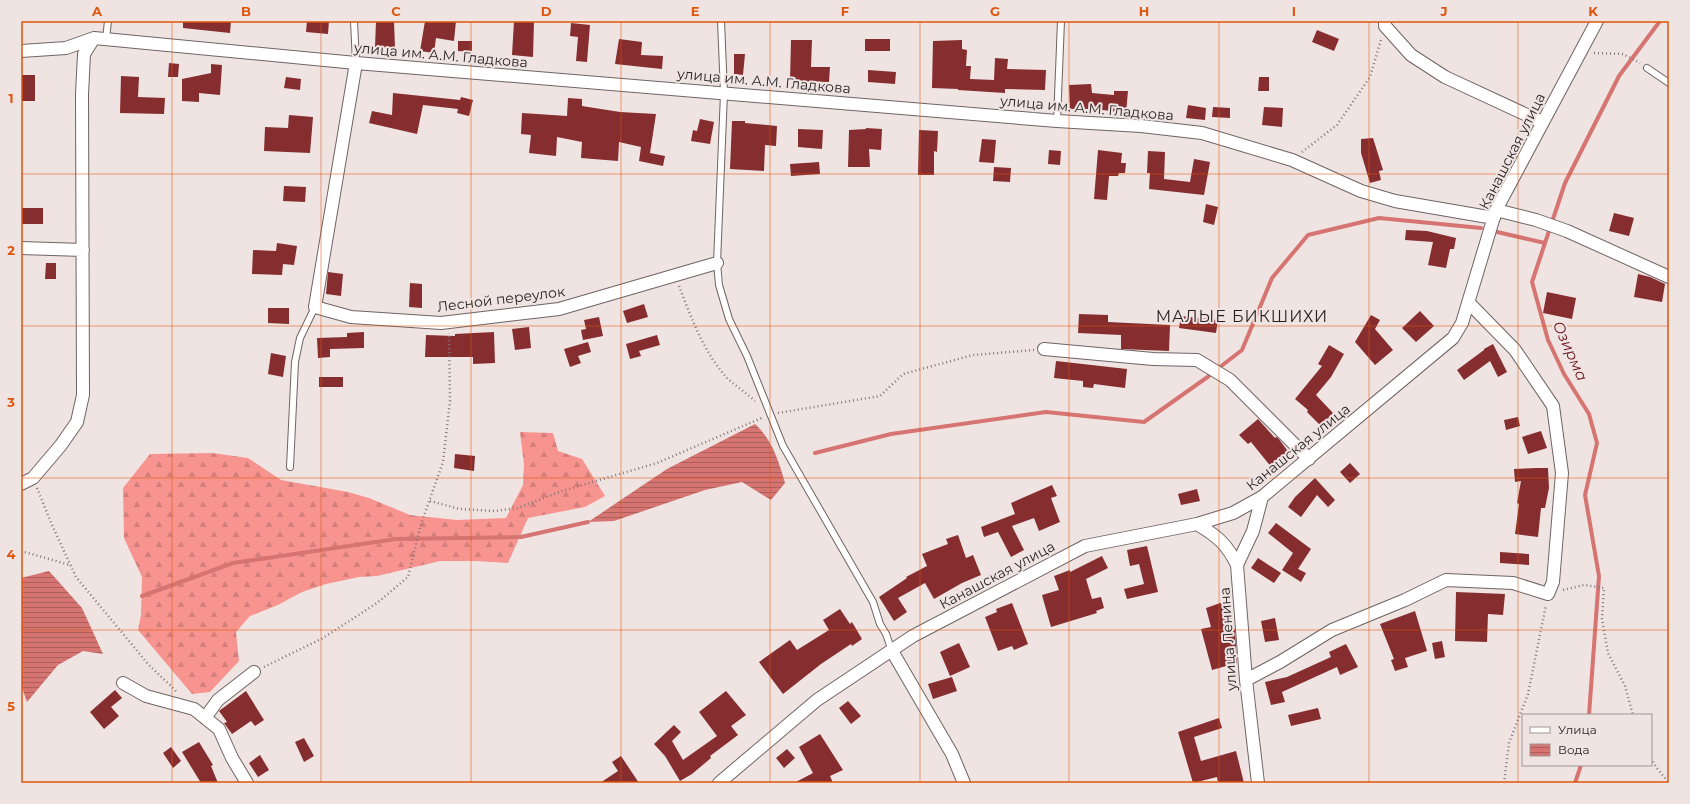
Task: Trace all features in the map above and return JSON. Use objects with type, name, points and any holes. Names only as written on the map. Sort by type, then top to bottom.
[{"type":"street","name":"Канашская улица","points":[[718,783],[817,700],[913,636],[1085,546],[1197,524],[1233,513],[1262,497],[1453,338],[1462,324],[1495,214],[1542,122],[1597,21]]},
{"type":"street","points":[[1385,24],[1411,55],[1445,77],[1542,122]]},
{"type":"street","name":"улица им. А.М. Гладкова","points":[[21,51],[66,48],[100,39],[356,64],[1141,126],[1202,133],[1292,160],[1361,191],[1395,201],[1536,220],[1669,277]]},
{"type":"street","points":[[21,484],[33,478],[77,422],[83,395],[82,94],[84,54],[100,39]]},
{"type":"street","points":[[315,307],[356,64]]},
{"type":"street","points":[[21,248],[83,250]]},
{"type":"street","name":"Лесной переулок","points":[[315,307],[351,317],[441,323],[559,309],[717,263]]},
{"type":"street","points":[[1246,680],[1280,662],[1332,630],[1405,600],[1446,580],[1513,583],[1548,594],[1553,582],[1562,473],[1553,406],[1515,350],[1468,303]]},
{"type":"street","points":[[1044,349],[1153,359],[1197,360],[1230,380],[1309,459]]},
{"type":"street","name":"улица Ленина","points":[[1258,783],[1246,680],[1238,565],[1253,531],[1262,497]]},
{"type":"street","points":[[1197,524],[1215,534],[1229,548],[1238,565]]},
{"type":"street","points":[[892,651],[952,754],[964,783]]},
{"type":"street","points":[[205,718],[218,700],[254,672]]},
{"type":"street","points":[[123,682],[146,696],[194,709],[219,729],[232,758],[247,783]]},
{"type":"lane","points":[[100,39],[108,21]]},
{"type":"lane","points":[[354,21],[356,64]]},
{"type":"lane","points":[[721,21],[724,93],[717,263],[719,285],[729,319],[747,356],[783,446],[873,602],[880,624],[886,634],[892,651]]},
{"type":"lane","points":[[1057,120],[1061,21]]},
{"type":"lane","points":[[1647,68],[1669,83]]},
{"type":"lane","points":[[290,467],[295,362],[300,338],[315,307]]},
{"type":"path","points":[[1292,160],[1337,125],[1370,77],[1385,24]]},
{"type":"path","points":[[1580,52],[1623,54],[1640,62]]},
{"type":"path","points":[[675,276],[691,317],[713,360],[727,378],[771,414]]},
{"type":"path","points":[[254,672],[323,638],[377,603],[408,577],[421,524],[443,462],[450,401],[449,322]]},
{"type":"path","points":[[430,501],[460,509],[495,510],[518,508],[562,491],[657,463],[771,414],[880,396],[903,374],[973,355],[1044,349]]},
{"type":"path","points":[[33,478],[52,526],[76,577],[144,658],[177,692]]},
{"type":"path","points":[[21,551],[70,565]]},
{"type":"path","points":[[1504,783],[1509,743],[1528,694],[1548,594],[1592,585],[1604,588],[1602,619],[1608,653],[1625,686],[1633,714]]},
{"type":"path","points":[[1652,760],[1669,783]]},
{"type":"green space","points":[[520,432],[553,433],[558,451],[582,459],[605,496],[585,507],[528,518],[508,563],[440,561],[377,576],[359,577],[326,584],[302,592],[278,605],[250,616],[236,632],[239,661],[210,692],[192,694],[138,630],[141,615],[142,577],[124,538],[123,488],[150,454],[212,453],[248,458],[281,480],[348,492],[369,498],[410,515],[457,520],[506,518],[523,485],[524,465]]},
{"type":"water","points":[[755,424],[770,444],[785,483],[771,500],[742,482],[705,490],[614,521],[588,522],[667,469]]},
{"type":"water","points":[[49,571],[82,608],[103,654],[83,651],[58,665],[27,702],[21,685],[21,578]]},
{"type":"building","points":[[183,21],[231,21],[230,33],[183,28]]},
{"type":"building","points":[[307,21],[329,21],[328,34],[306,32]]},
{"type":"building","points":[[376,21],[394,21],[395,48],[375,47]]},
{"type":"building","points":[[425,21],[456,21],[454,41],[436,38],[434,53],[420,51]]},
{"type":"building","points":[[514,21],[534,21],[533,57],[512,55]]},
{"type":"building","points":[[571,23],[590,25],[587,62],[576,61],[578,37],[570,36]]},
{"type":"building","points":[[1317,30],[1339,39],[1334,51],[1312,42]]},
{"type":"building","points":[[619,39],[642,42],[641,55],[663,56],[662,69],[615,64]]},
{"type":"building","points":[[865,39],[890,39],[890,51],[865,51]]},
{"type":"building","points":[[791,40],[812,40],[811,67],[830,67],[829,82],[790,81]]},
{"type":"building","points":[[962,40],[962,49],[967,50],[966,66],[971,66],[970,79],[994,80],[995,58],[1008,59],[1007,69],[1046,70],[1045,90],[1005,89],[1005,93],[932,88],[933,41]]},
{"type":"building","points":[[458,41],[472,41],[472,52],[458,51]]},
{"type":"building","points":[[734,54],[745,54],[743,75],[734,74]]},
{"type":"building","points":[[169,63],[179,64],[178,77],[168,77]]},
{"type":"building","points":[[211,64],[222,65],[220,95],[199,93],[199,102],[182,101],[182,79],[211,73]]},
{"type":"building","points":[[868,70],[896,72],[895,84],[868,82]]},
{"type":"building","points":[[21,75],[35,75],[35,101],[21,101]]},
{"type":"building","points":[[121,76],[139,77],[138,97],[165,98],[164,114],[120,113]]},
{"type":"building","points":[[286,77],[301,79],[300,90],[284,88]]},
{"type":"building","points":[[1259,77],[1269,77],[1269,91],[1258,91]]},
{"type":"building","points":[[1091,84],[1092,93],[1114,95],[1114,91],[1128,91],[1126,113],[1095,109],[1070,109],[1069,85]]},
{"type":"building","points":[[393,93],[460,100],[461,97],[473,100],[469,116],[457,113],[458,109],[423,105],[417,134],[369,123],[372,111],[392,115]]},
{"type":"building","points":[[568,98],[582,99],[582,106],[620,112],[656,114],[650,153],[665,156],[663,166],[639,161],[641,147],[619,142],[618,161],[581,158],[582,142],[557,137],[556,156],[529,153],[531,135],[521,134],[522,113],[567,116]]},
{"type":"building","points":[[1188,105],[1206,108],[1205,120],[1186,118]]},
{"type":"building","points":[[1213,107],[1230,108],[1230,118],[1212,117]]},
{"type":"building","points":[[1264,107],[1283,108],[1282,127],[1262,125]]},
{"type":"building","points":[[289,115],[313,117],[310,153],[264,151],[265,127],[288,128]]},
{"type":"building","points":[[700,119],[714,122],[710,144],[691,141],[693,130],[697,131]]},
{"type":"building","points":[[732,121],[745,121],[745,123],[777,126],[776,146],[765,145],[764,171],[730,169]]},
{"type":"building","points":[[866,128],[882,129],[881,150],[869,149],[870,167],[848,167],[849,130]]},
{"type":"building","points":[[798,129],[823,130],[822,149],[798,147]]},
{"type":"building","points":[[919,130],[938,131],[937,152],[934,151],[934,175],[918,175]]},
{"type":"building","points":[[1373,138],[1383,170],[1379,171],[1381,180],[1370,183],[1361,153],[1361,139]]},
{"type":"building","points":[[982,139],[996,140],[994,163],[979,162]]},
{"type":"building","points":[[1049,150],[1061,151],[1060,165],[1048,164]]},
{"type":"building","points":[[1098,150],[1122,153],[1121,163],[1126,163],[1125,173],[1119,173],[1118,176],[1109,176],[1107,200],[1094,199]]},
{"type":"building","points":[[1148,151],[1165,152],[1164,179],[1190,182],[1194,159],[1210,162],[1204,195],[1149,189],[1150,173],[1147,173]]},
{"type":"building","points":[[819,162],[820,174],[791,176],[790,164]]},
{"type":"building","points":[[994,167],[1011,168],[1010,182],[993,181]]},
{"type":"building","points":[[284,186],[306,187],[305,202],[283,201]]},
{"type":"building","points":[[1206,204],[1218,207],[1214,225],[1203,222]]},
{"type":"building","points":[[21,208],[43,208],[43,224],[21,224]]},
{"type":"building","points":[[1614,213],[1634,218],[1629,236],[1609,231]]},
{"type":"building","points":[[1406,230],[1427,231],[1456,238],[1454,249],[1450,249],[1446,268],[1428,265],[1433,242],[1405,240]]},
{"type":"building","points":[[277,243],[297,246],[294,265],[283,264],[282,275],[252,274],[253,250],[276,251]]},
{"type":"building","points":[[46,263],[56,263],[56,279],[45,279]]},
{"type":"building","points":[[328,272],[343,274],[341,296],[326,294]]},
{"type":"building","points":[[1638,274],[1650,277],[1665,284],[1662,302],[1634,297]]},
{"type":"building","points":[[410,283],[422,284],[422,308],[409,307]]},
{"type":"building","points":[[1547,292],[1576,298],[1572,319],[1543,313]]},
{"type":"building","points":[[644,304],[648,317],[627,323],[623,311]]},
{"type":"building","points":[[268,308],[289,308],[289,324],[268,323]]},
{"type":"building","points":[[1420,311],[1434,326],[1416,342],[1402,328]]},
{"type":"building","points":[[1079,314],[1108,315],[1108,322],[1170,325],[1169,351],[1121,349],[1121,335],[1078,333]]},
{"type":"building","points":[[1371,315],[1380,320],[1375,329],[1393,350],[1375,365],[1355,342]]},
{"type":"building","points":[[1181,316],[1218,320],[1216,333],[1179,328]]},
{"type":"building","points":[[599,317],[603,336],[583,340],[581,330],[586,329],[584,320]]},
{"type":"building","points":[[529,327],[531,348],[515,350],[512,329]]},
{"type":"building","points":[[364,332],[364,348],[330,349],[330,357],[318,358],[317,338],[347,337],[347,333]]},
{"type":"building","points":[[494,332],[495,363],[473,364],[473,357],[425,357],[426,335],[455,336],[455,334]]},
{"type":"building","points":[[657,335],[660,345],[639,351],[641,356],[630,359],[626,344]]},
{"type":"building","points":[[588,342],[591,352],[578,356],[581,363],[570,367],[564,349]]},
{"type":"building","points":[[1493,344],[1507,372],[1498,377],[1490,361],[1464,380],[1457,370],[1484,349]]},
{"type":"building","points":[[1329,345],[1344,354],[1331,377],[1316,395],[1333,413],[1321,426],[1307,412],[1308,410],[1295,399],[1322,366],[1318,364]]},
{"type":"building","points":[[271,353],[286,356],[283,377],[268,374]]},
{"type":"building","points":[[1056,361],[1127,369],[1125,388],[1094,384],[1093,388],[1083,387],[1083,381],[1054,378]]},
{"type":"building","points":[[319,377],[343,377],[343,387],[319,387]]},
{"type":"building","points":[[1518,417],[1520,426],[1506,430],[1504,420]]},
{"type":"building","points":[[1258,419],[1275,438],[1278,438],[1290,454],[1272,468],[1251,442],[1248,444],[1239,435]]},
{"type":"building","points":[[1541,431],[1547,448],[1528,454],[1522,437]]},
{"type":"building","points":[[455,454],[475,456],[474,471],[454,468]]},
{"type":"building","points":[[1350,463],[1360,474],[1350,483],[1340,472]]},
{"type":"building","points":[[1548,468],[1549,488],[1545,508],[1541,508],[1538,537],[1515,534],[1519,504],[1517,503],[1521,481],[1515,482],[1514,469]]},
{"type":"building","points":[[1315,478],[1335,500],[1328,507],[1317,495],[1301,517],[1288,507],[1295,497]]},
{"type":"building","points":[[1052,485],[1057,496],[1051,498],[1060,522],[1039,531],[1034,518],[1012,526],[1024,550],[1011,557],[998,532],[984,537],[981,527],[1015,514],[1011,503]]},
{"type":"building","points":[[1197,489],[1200,501],[1181,505],[1178,494]]},
{"type":"building","points":[[1276,523],[1311,549],[1298,569],[1306,573],[1301,582],[1282,570],[1293,553],[1268,533]]},
{"type":"building","points":[[958,535],[966,558],[973,555],[981,575],[962,583],[934,599],[925,583],[898,598],[907,612],[894,621],[879,597],[907,578],[906,577],[927,566],[922,554],[948,544],[946,539]]},
{"type":"building","points":[[1147,546],[1158,592],[1127,599],[1124,589],[1144,584],[1139,564],[1130,566],[1127,550]]},
{"type":"building","points":[[1500,552],[1529,554],[1529,565],[1500,563]]},
{"type":"building","points":[[1102,556],[1108,568],[1086,579],[1092,599],[1101,597],[1104,608],[1096,611],[1097,613],[1051,627],[1042,595],[1059,590],[1054,576],[1070,570],[1070,572]]},
{"type":"building","points":[[1258,558],[1281,573],[1274,583],[1251,568]]},
{"type":"building","points":[[1456,592],[1505,594],[1503,615],[1488,614],[1487,642],[1455,641]]},
{"type":"building","points":[[1226,601],[1235,631],[1237,663],[1212,670],[1201,629],[1211,627],[1206,608]]},
{"type":"building","points":[[1012,603],[1028,644],[1014,650],[1012,646],[998,651],[985,617],[997,612],[996,609]]},
{"type":"building","points":[[840,609],[850,624],[852,622],[862,639],[852,646],[851,644],[821,664],[783,694],[759,662],[790,640],[797,650],[829,630],[823,620]]},
{"type":"building","points":[[1415,611],[1427,651],[1405,658],[1408,667],[1395,671],[1391,660],[1394,659],[1380,624]]},
{"type":"building","points":[[1275,618],[1279,640],[1265,642],[1261,621]]},
{"type":"building","points":[[1442,641],[1445,657],[1435,659],[1432,643]]},
{"type":"building","points":[[959,643],[970,667],[950,676],[940,652]]},
{"type":"building","points":[[1346,644],[1358,667],[1340,675],[1337,667],[1282,692],[1285,702],[1271,705],[1265,682],[1287,677],[1331,657],[1329,652]]},
{"type":"building","points":[[952,677],[957,691],[933,699],[928,684]]},
{"type":"building","points":[[115,690],[122,698],[111,707],[119,716],[104,729],[90,712]]},
{"type":"building","points":[[246,691],[264,720],[255,726],[251,721],[232,734],[224,723],[227,722],[219,711]]},
{"type":"building","points":[[726,691],[746,715],[731,726],[738,735],[710,756],[711,758],[692,774],[680,781],[665,756],[654,744],[674,725],[681,732],[672,741],[683,760],[717,736],[699,712]]},
{"type":"building","points":[[848,701],[861,716],[851,724],[839,708]]},
{"type":"building","points":[[1318,708],[1321,719],[1291,726],[1288,715]]},
{"type":"building","points":[[1219,718],[1222,728],[1194,737],[1201,761],[1236,751],[1244,783],[1218,783],[1217,777],[1193,783],[1178,732]]},
{"type":"building","points":[[820,734],[843,770],[830,776],[833,783],[794,783],[813,773],[799,747]]},
{"type":"building","points":[[304,738],[314,756],[304,762],[295,742]]},
{"type":"building","points":[[199,742],[213,765],[211,766],[218,783],[201,783],[182,752]]},
{"type":"building","points":[[171,747],[181,761],[173,768],[163,753]]},
{"type":"building","points":[[787,749],[795,758],[784,768],[776,758]]},
{"type":"building","points":[[260,755],[269,770],[258,777],[249,763]]},
{"type":"building","points":[[621,756],[639,783],[600,783],[618,771],[612,762]]},
{"type":"waterway","name":"Озирма","points":[[1589,714],[1599,576],[1585,495],[1597,443],[1589,414],[1564,374],[1548,340],[1532,282],[1565,183],[1619,76],[1660,21]]},
{"type":"waterway","points":[[1220,367],[1242,350],[1272,278],[1308,235],[1379,218],[1481,228]]},
{"type":"waterway","points":[[1497,232],[1545,243]]},
{"type":"waterway","points":[[815,453],[891,434],[1046,412],[1144,422],[1209,376]]},
{"type":"waterway","points":[[142,596],[233,563],[396,539],[521,537],[588,522]]},
{"type":"waterway","name":"Озирма","points":[[1575,783],[1581,766]]},
{"type":"district","name":"МАЛЫЕ БИКШИХИ","points":[[1242,316]]}]
